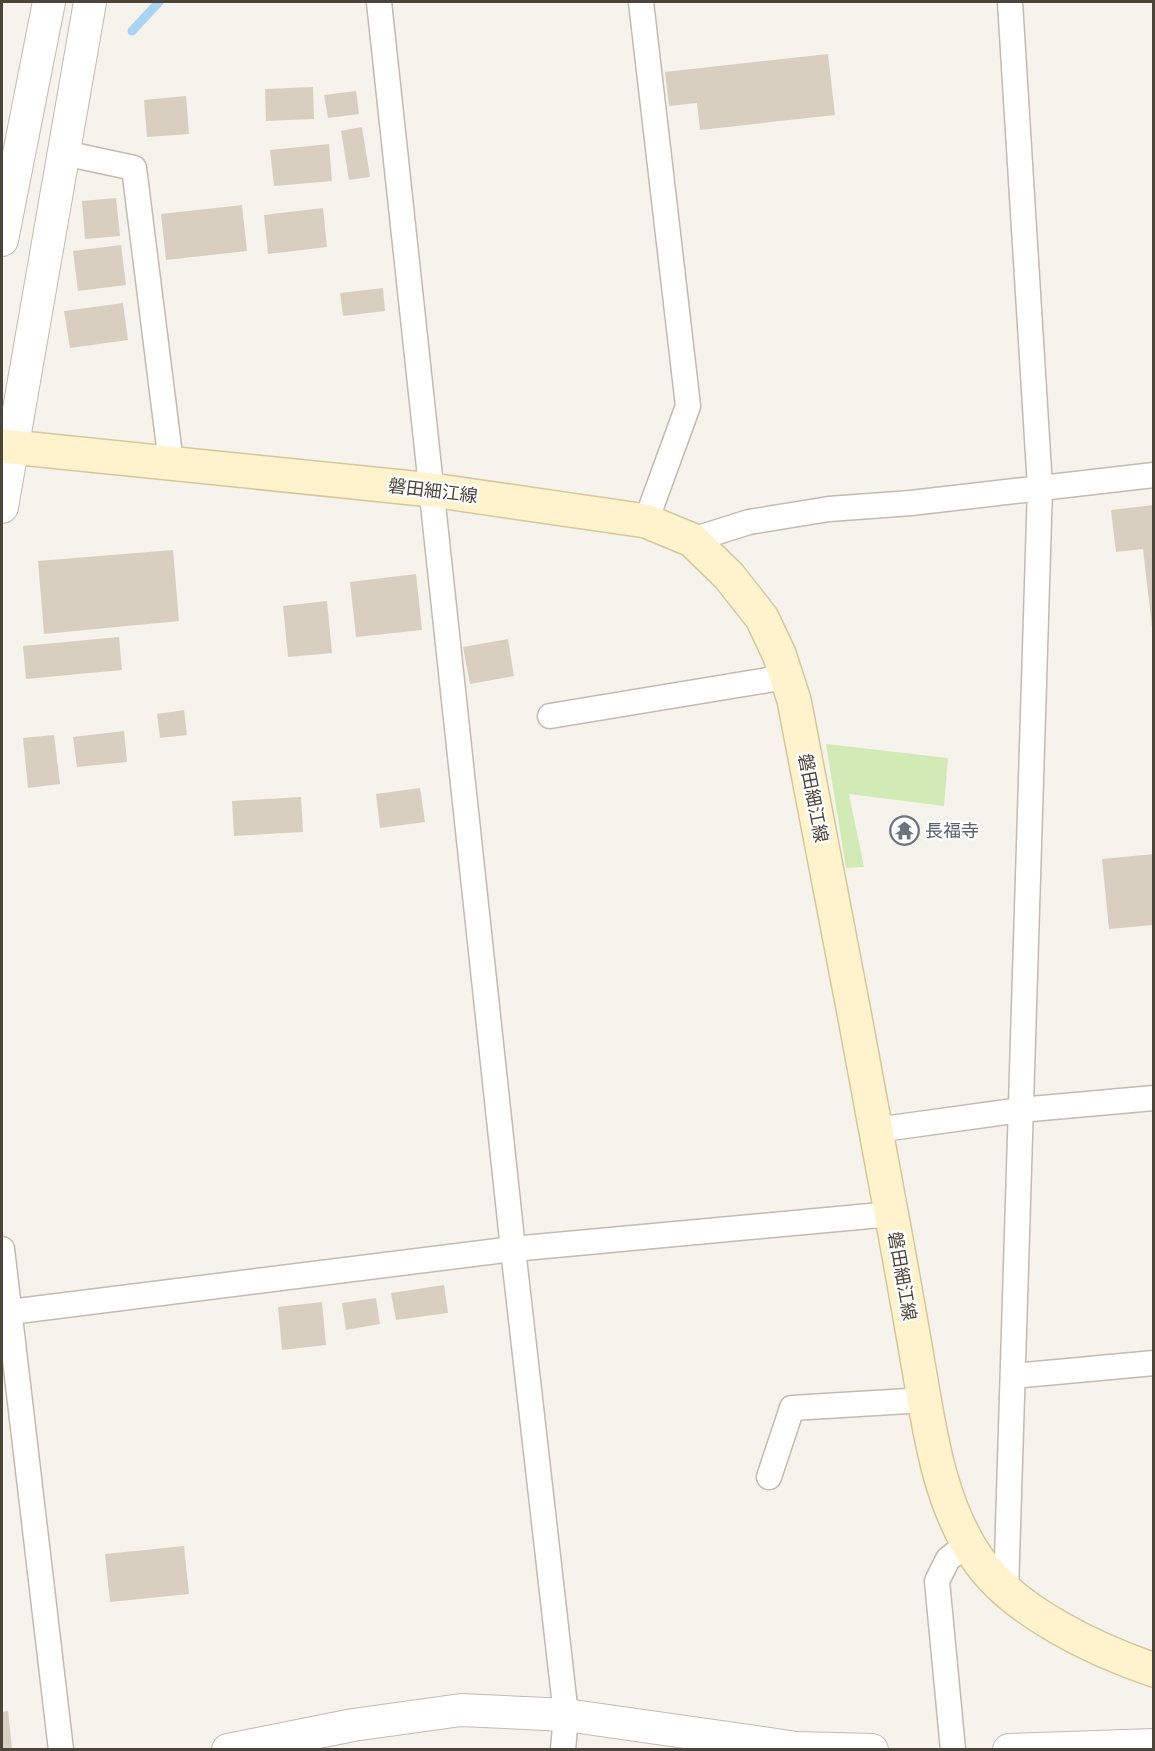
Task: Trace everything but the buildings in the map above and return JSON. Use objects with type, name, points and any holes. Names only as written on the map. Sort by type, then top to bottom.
[{"type":"main road","name":"磐田細江線","points":[[7,446],[432,490],[646,521],[692,540],[729,576],[762,618],[779,654],[794,700],[876,1130],[924,1400],[942,1480],[960,1527],[979,1562],[1006,1591],[1043,1618],[1103,1649],[1154,1670]]},
{"type":"street","points":[[2,240],[9,153],[47,2]]},
{"type":"street","points":[[2,507],[7,446],[64,153],[90,2]]},
{"type":"street","points":[[379,2],[513,1249],[566,1715],[563,1749]]},
{"type":"street","points":[[641,2],[688,406],[646,521]]},
{"type":"street","points":[[1006,1591],[1040,487],[1010,2]]},
{"type":"street","points":[[64,153],[134,168],[171,463]]},
{"type":"street","points":[[692,540],[749,522],[829,508],[911,503],[1154,475]]},
{"type":"street","points":[[550,716],[786,677]]},
{"type":"street","points":[[876,1130],[1020,1110],[1154,1098]]},
{"type":"street","points":[[6,1313],[513,1249],[891,1214]]},
{"type":"street","points":[[2,1248],[6,1313],[61,1749]]},
{"type":"street","points":[[1013,1376],[1154,1363]]},
{"type":"street","points":[[769,1477],[792,1408],[924,1400]]},
{"type":"street","points":[[953,1749],[937,1581],[948,1559],[969,1543]]},
{"type":"street","points":[[228,1749],[353,1725],[461,1710],[566,1715],[797,1748],[872,1749]]},
{"type":"street","points":[[1009,1749],[1154,1745]]},
{"type":"green space","points":[[826,744],[948,758],[944,806],[849,794],[864,867],[846,868]]},
{"type":"waterway","points":[[132,31],[159,2]]},
{"type":"place","name":"長福寺","points":[[904,831]]}]
